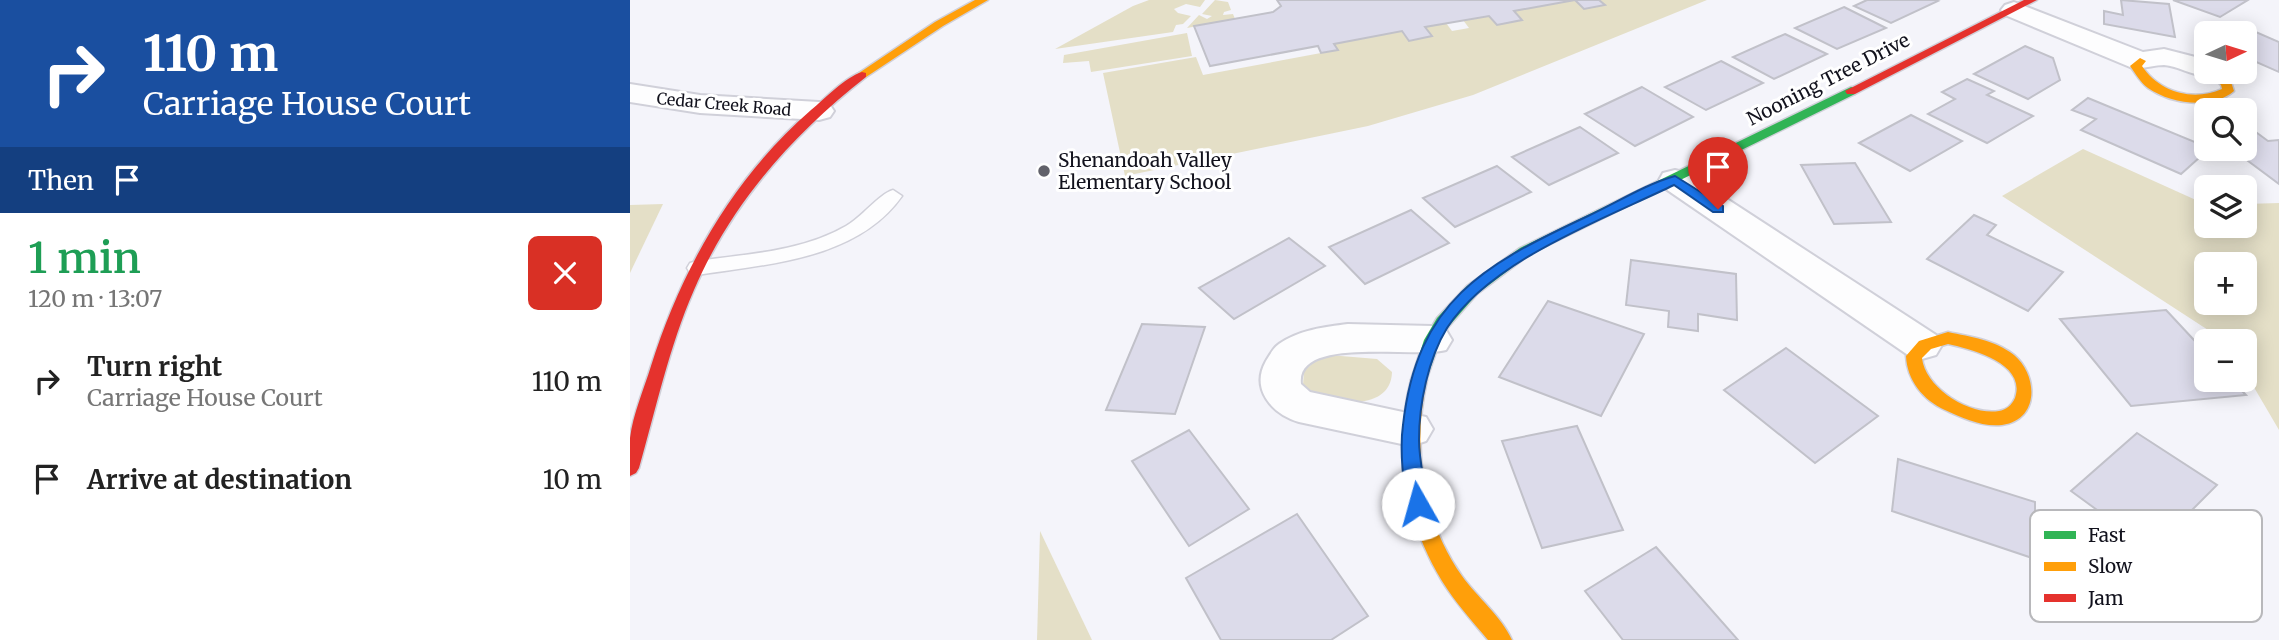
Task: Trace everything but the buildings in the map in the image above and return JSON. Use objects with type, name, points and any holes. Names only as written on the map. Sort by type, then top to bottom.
[{"type":"street","points":[[630,468],[678,315],[697,268],[721,224],[756,175],[819,111],[891,54],[983,0]]},
{"type":"street","points":[[2023,5],[2140,61],[2164,57],[2194,65]]},
{"type":"street","name":"Nooning Tree Drive","points":[[1501,640],[1447,571],[1418,504],[1411,429],[1416,389],[1432,340],[1443,322],[1472,290],[1525,251],[1675,180],[2023,5]]},
{"type":"street","points":[[2140,61],[2136,66],[2137,72],[2145,81],[2172,94],[2189,98],[2215,98],[2228,91],[2226,84]]},
{"type":"street","name":"Cedar Creek Road","points":[[630,93],[667,102],[819,111]]},
{"type":"street","points":[[1675,180],[1922,345]]},
{"type":"street","points":[[1940,339],[1964,339],[1998,352],[2022,374],[2028,397],[2023,407],[2011,415],[1994,418],[1965,413],[1938,401],[1916,377],[1913,365],[1915,354],[1922,345],[1940,339]]},
{"type":"street","points":[[1411,429],[1299,407],[1287,398],[1280,387],[1280,374],[1290,355],[1317,341],[1432,340]]},
{"type":"lane","points":[[697,268],[822,247],[860,228],[883,209],[893,196]]},
{"type":"shaded area","points":[[1149,0],[1205,0],[1200,7],[1186,4],[1174,9],[1178,13],[1191,16],[1183,24],[1176,25],[1173,32],[1055,49],[1133,6]]},
{"type":"shaded area","points":[[1215,0],[1228,2],[1231,10],[1223,15],[1233,14],[1235,19],[1187,28],[1199,15],[1207,19],[1212,16],[1202,14]]},
{"type":"shaded area","points":[[1575,0],[1584,9],[1604,5],[1599,0],[1707,0],[1473,95],[1368,126],[1125,176],[1103,73],[1196,57],[1203,75],[1337,50],[1334,44],[1401,31],[1409,41],[1430,37],[1425,27],[1446,23],[1452,31],[1469,28],[1463,20],[1489,16],[1497,25],[1521,20],[1514,11]]},
{"type":"shaded area","points":[[1187,33],[1192,56],[1091,72],[1089,61],[1063,63],[1064,55]]},
{"type":"shaded area","points":[[2083,149],[2194,199],[2194,238],[2257,238],[2257,204],[2279,203],[2279,430],[2257,392],[2257,329],[2207,329],[2002,196]]},
{"type":"shaded area","points":[[663,204],[630,273],[630,205]]},
{"type":"shaded area","points":[[1329,355],[1377,359],[1392,372],[1389,385],[1381,395],[1356,402],[1341,401],[1313,392],[1303,385],[1304,371],[1316,360]]},
{"type":"shaded area","points":[[1040,531],[1092,640],[1037,640]]},
{"type":"traffic: fast","points":[[1419,380],[1432,340],[1443,322],[1472,290],[1525,251],[1851,91]]},
{"type":"traffic: slow","points":[[862,75],[939,24],[983,0]]},
{"type":"traffic: slow","points":[[2140,61],[2136,66],[2152,85],[2177,96],[2217,96],[2228,91],[2227,84]]},
{"type":"traffic: slow","points":[[1948,338],[1984,346],[2009,360],[2022,378],[2025,395],[2018,410],[2002,418],[1978,417],[1946,403],[1928,389],[1916,371],[1914,356],[1925,345],[1948,338]]},
{"type":"traffic: slow","points":[[1419,380],[1413,403],[1411,452],[1414,478],[1427,528],[1448,572],[1501,640]]},
{"type":"traffic: jam","points":[[1851,91],[2032,0]]},
{"type":"traffic: jam","points":[[630,468],[677,313],[718,229],[759,171],[783,145],[834,96],[862,75]]},
{"type":"place","name":"Shenandoah Valley Elementary School","points":[[1044,171]]},
{"type":"route","points":[[1418,504],[1410,441],[1416,389],[1432,340],[1443,322],[1472,290],[1525,251],[1675,180],[1718,209]]}]
